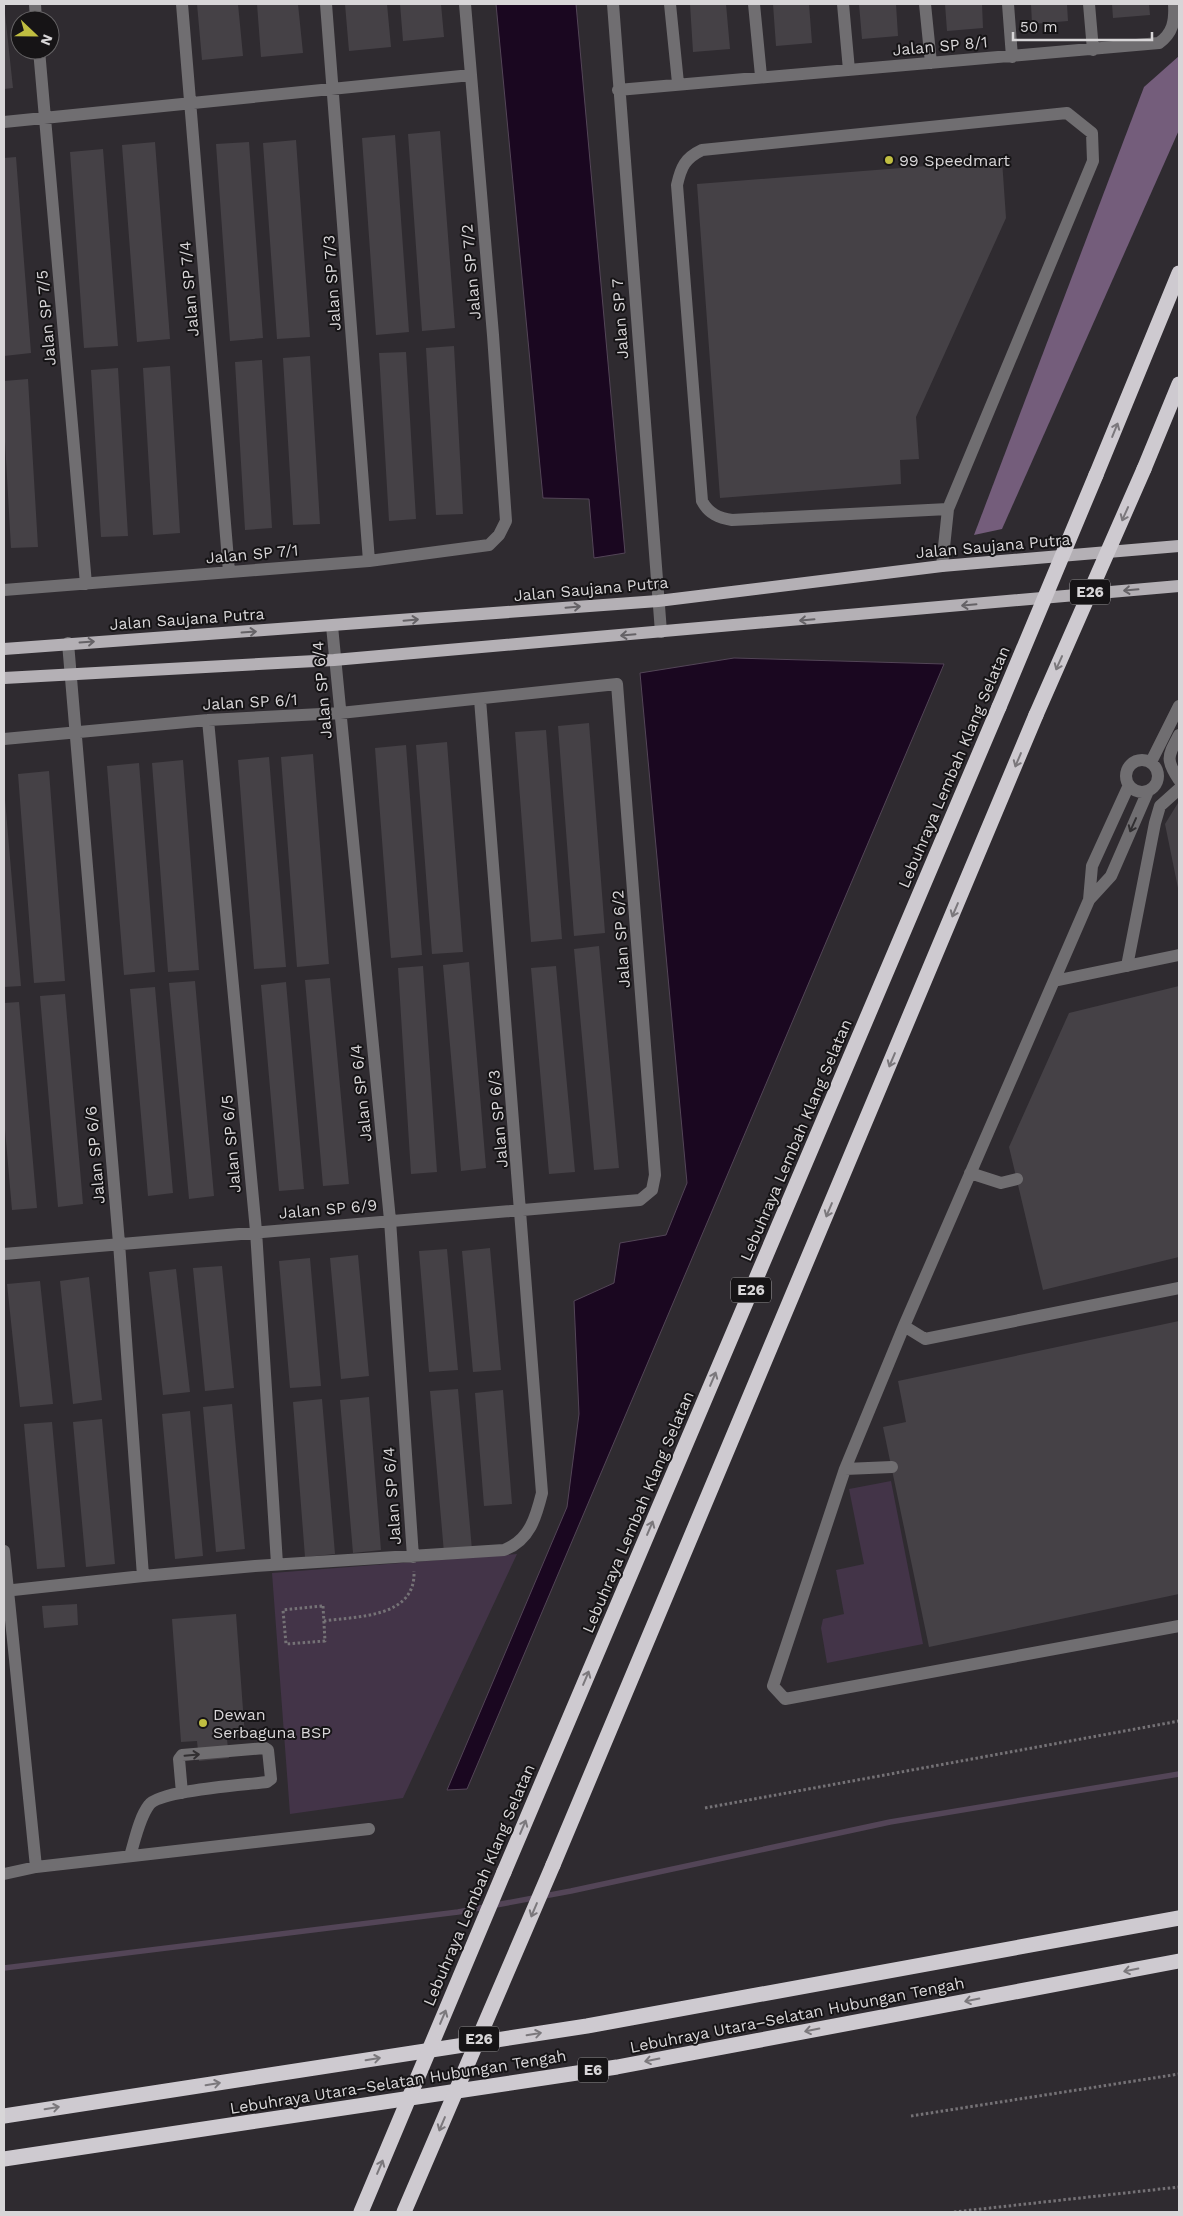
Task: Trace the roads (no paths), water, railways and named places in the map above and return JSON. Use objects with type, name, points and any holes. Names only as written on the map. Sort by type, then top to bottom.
[{"type":"highway","name":"Lebuhraya Lembah Klang Selatan","points":[[361,2212],[999,707],[1179,273]]},
{"type":"highway","name":"E26","points":[[404,2212],[553,1865],[1036,716],[1144,470],[1179,384]]},
{"type":"highway","name":"Lebuhraya Utara–Selatan Hubungan Tengah","points":[[4,2116],[587,2026],[1179,1918]]},
{"type":"highway","name":"Lebuhraya Utara–Selatan Hubungan Tengah","points":[[4,2159],[617,2066],[1179,1961]]},
{"type":"main road","name":"Jalan Saujana Putra","points":[[4,649],[658,601],[942,566],[1179,546]]},
{"type":"main road","points":[[4,678],[70,672],[334,660],[1179,586]]},
{"type":"street","name":"Jalan SP 7/4","points":[[182,4],[229,572]]},
{"type":"street","name":"Jalan SP 7/3","points":[[326,4],[369,561]]},
{"type":"street","name":"Jalan SP 7/2","points":[[465,4],[506,521],[499,535]]},
{"type":"street","name":"Jalan SP 7","points":[[613,4],[618,90],[661,632]]},
{"type":"street","points":[[670,4],[678,83]]},
{"type":"street","points":[[754,4],[761,76]]},
{"type":"street","points":[[843,4],[849,70]]},
{"type":"street","points":[[926,4],[931,63]]},
{"type":"street","points":[[1008,4],[1012,57]]},
{"type":"street","points":[[1089,4],[1093,50]]},
{"type":"street","name":"Jalan SP 8/1","points":[[618,90],[678,83],[1012,57],[1159,43],[1170,33],[1173,27],[1174,4]]},
{"type":"street","name":"Jalan SP 7/5","points":[[40,60],[86,584]]},
{"type":"street","points":[[4,122],[471,75]]},
{"type":"street","points":[[942,566],[948,509],[1093,162],[1092,132],[1067,113],[702,150],[690,156],[680,168],[677,185],[702,501],[707,510],[720,518],[732,520],[948,509]]},
{"type":"street","name":"Jalan SP 7/1","points":[[4,590],[369,561],[489,545],[499,535]]},
{"type":"street","name":"Jalan SP 6/4","points":[[332,626],[390,1220],[413,1557]]},
{"type":"street","name":"Jalan SP 6/6","points":[[68,643],[119,1242],[143,1576]]},
{"type":"street","name":"Jalan SP 6/1","points":[[4,739],[208,720],[340,713],[618,684]]},
{"type":"street","name":"Jalan SP 6/2","points":[[618,684],[655,1175],[652,1190]]},
{"type":"street","name":"Jalan SP 6/3","points":[[413,1557],[504,1550],[516,1545],[527,1535],[536,1516],[542,1492],[522,1210],[480,699]]},
{"type":"street","points":[[1151,762],[1179,706]]},
{"type":"street","name":"Jalan SP 6/5","points":[[208,720],[256,1231],[277,1564]]},
{"type":"street","points":[[1179,735],[1169,755],[1170,766],[1179,780]]},
{"type":"street","points":[[1148,791],[1138,792],[1129,785],[1126,774],[1131,764],[1141,760],[1151,762]]},
{"type":"street","points":[[1089,900],[1111,876],[1148,791],[1156,785],[1158,775],[1151,762]]},
{"type":"street","points":[[1129,785],[1092,866],[1089,900],[904,1326],[845,1469],[772,1686],[784,1699],[1179,1626]]},
{"type":"street","points":[[1127,966],[1155,823],[1160,806],[1179,789]]},
{"type":"street","points":[[1054,981],[1179,955]]},
{"type":"street","points":[[970,1174],[1001,1183],[1017,1179]]},
{"type":"street","name":"Jalan SP 6/9","points":[[4,1254],[119,1242],[640,1200],[652,1190]]},
{"type":"street","points":[[904,1326],[925,1339],[1179,1288]]},
{"type":"street","points":[[845,1469],[892,1467]]},
{"type":"street","points":[[4,1551],[6,1591],[36,1867]]},
{"type":"street","points":[[6,1591],[277,1564],[413,1557]]},
{"type":"street","points":[[130,1856],[149,1804],[163,1796],[267,1782],[271,1779],[268,1750],[265,1748],[182,1756],[179,1759],[182,1793]]},
{"type":"street","points":[[4,1874],[36,1867],[369,1829]]},
{"type":"waterway","points":[[4,1968],[458,1912],[571,1891],[890,1822],[1179,1774]]},
{"type":"place","name":"99 Speedmart","points":[[889,160]]},
{"type":"place","name":"Dewan Serbaguna BSP","points":[[203,1723]]}]
